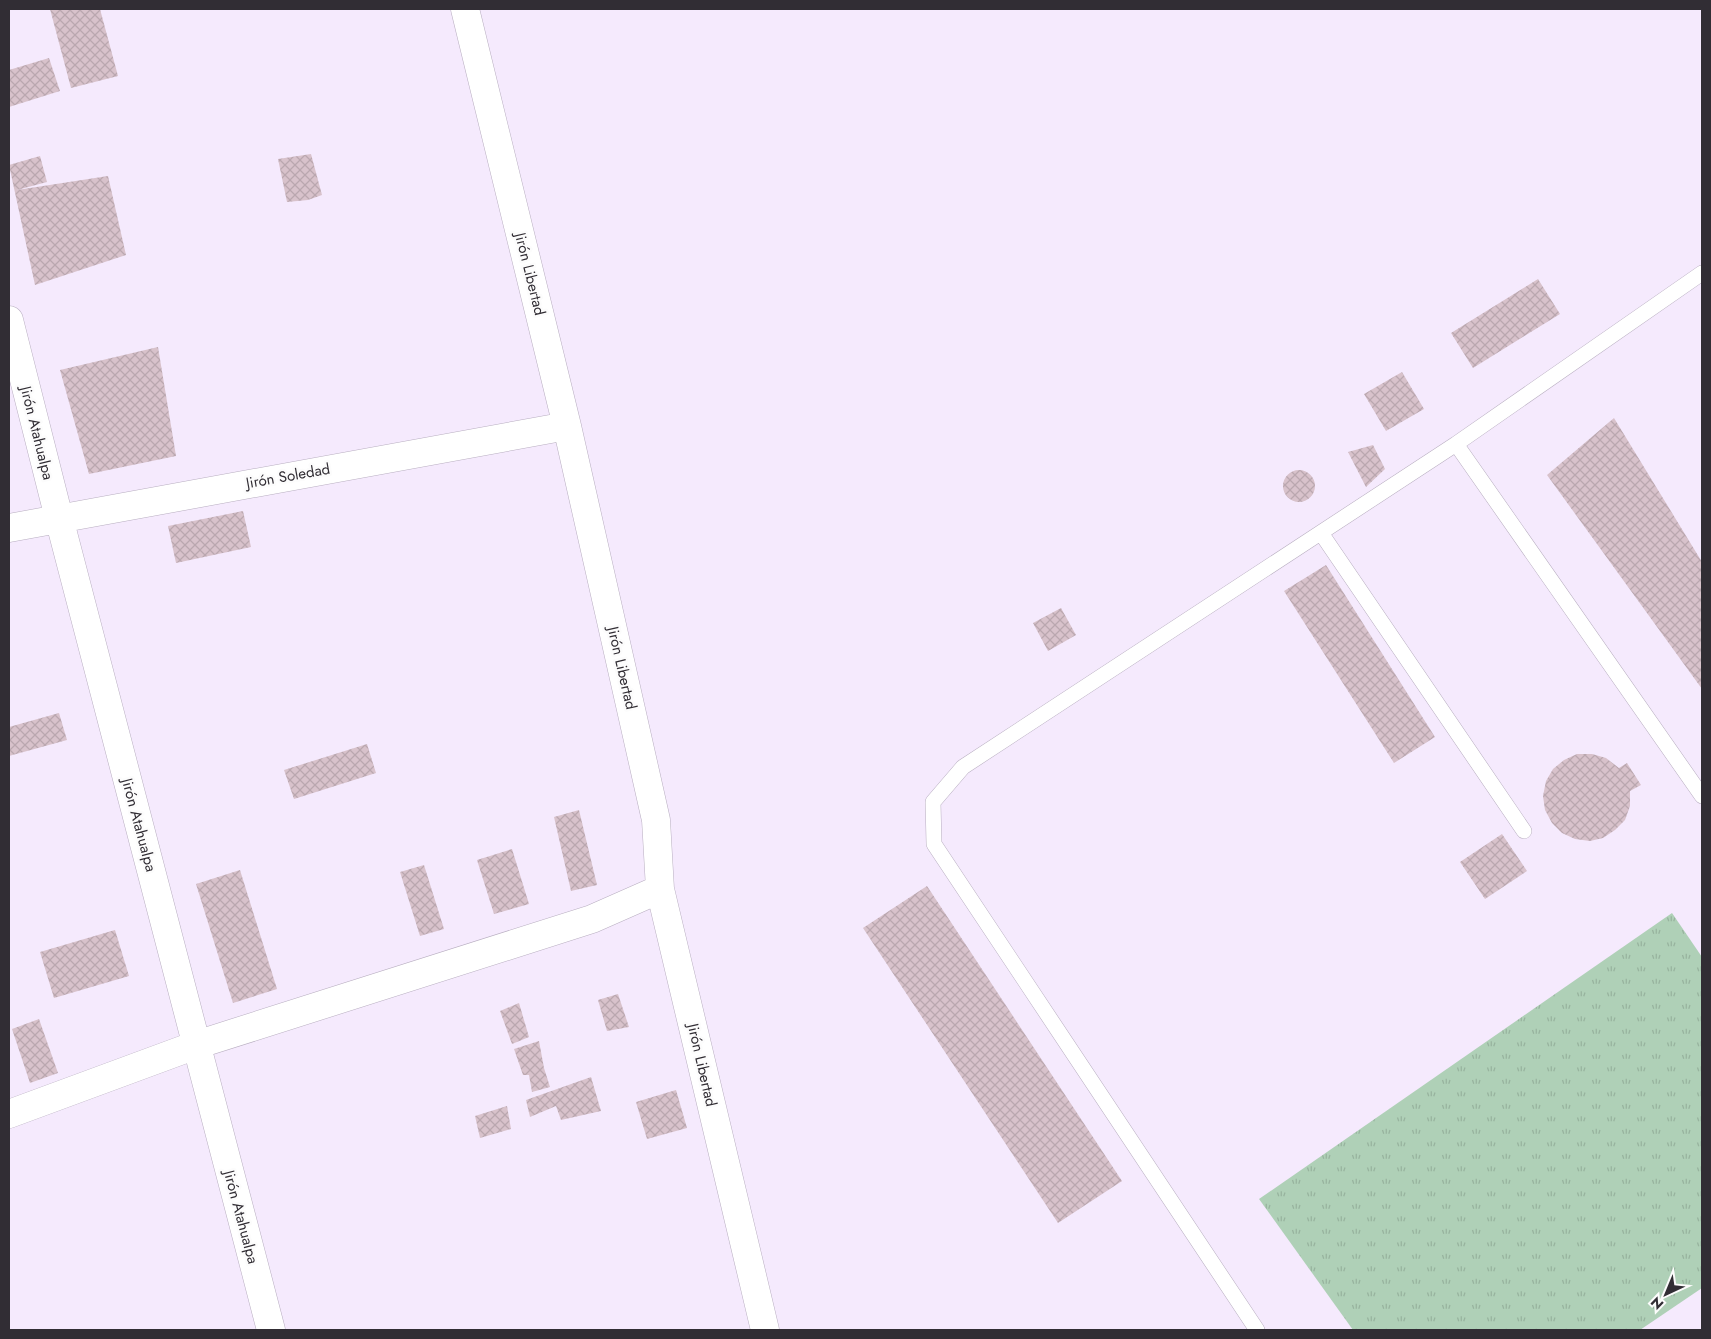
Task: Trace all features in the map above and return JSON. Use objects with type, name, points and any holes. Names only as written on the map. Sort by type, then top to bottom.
[{"type":"street","name":"Jirón Libertad","points":[[465,9],[567,426],[656,820],[660,889],[765,1330]]},
{"type":"street","name":"Jirón Atahualpa","points":[[9,320],[271,1330]]},
{"type":"street","name":"Jirón Soledad","points":[[9,528],[567,426]]},
{"type":"street","points":[[9,1114],[196,1045],[592,919],[660,889]]},
{"type":"lane","points":[[1257,1330],[934,844],[934,802],[963,767],[1456,444],[1702,273]]},
{"type":"lane","points":[[1456,444],[1702,796]]},
{"type":"lane","points":[[1321,533],[1524,831]]},
{"type":"green space","points":[[1672,913],[1702,957],[1702,1288],[1640,1330],[1353,1330],[1259,1199]]},
{"type":"building","points":[[50,9],[100,9],[118,76],[71,88]]},
{"type":"building","points":[[49,58],[60,91],[9,107],[9,70]]},
{"type":"building","points":[[311,154],[322,195],[308,200],[287,202],[278,159]]},
{"type":"building","points":[[40,156],[47,182],[17,190],[108,176],[126,255],[35,285],[9,165]]},
{"type":"building","points":[[1538,279],[1560,314],[1473,368],[1451,333]]},
{"type":"building","points":[[158,347],[176,456],[89,474],[60,370]]},
{"type":"building","points":[[1402,372],[1424,409],[1386,431],[1364,394]]},
{"type":"building","points":[[1614,418],[1702,562],[1702,689],[1547,475]]},
{"type":"building","points":[[1373,445],[1385,469],[1366,487],[1348,452]]},
{"type":"building","points":[[1299,470],[1305,471],[1310,475],[1314,480],[1314,492],[1310,497],[1305,501],[1299,502],[1293,501],[1288,497],[1284,492],[1283,486],[1284,480],[1288,475],[1293,471]]},
{"type":"building","points":[[243,511],[251,547],[176,563],[168,526]]},
{"type":"building","points":[[1326,565],[1435,737],[1394,763],[1284,591]]},
{"type":"building","points":[[1061,608],[1076,635],[1048,651],[1033,623]]},
{"type":"building","points":[[59,713],[67,740],[9,756],[9,727]]},
{"type":"building","points":[[367,744],[376,773],[294,799],[284,770]]},
{"type":"building","points":[[1577,754],[1592,754],[1606,758],[1619,768],[1627,763],[1641,785],[1630,791],[1630,806],[1625,820],[1603,838],[1590,841],[1575,839],[1562,833],[1552,823],[1545,810],[1543,796],[1546,781],[1553,769],[1564,760]]},
{"type":"building","points":[[579,810],[597,885],[571,891],[554,817]]},
{"type":"building","points":[[1502,834],[1527,871],[1485,899],[1460,862]]},
{"type":"building","points":[[512,849],[529,904],[494,914],[477,860]]},
{"type":"building","points":[[424,865],[444,929],[420,936],[400,872]]},
{"type":"building","points":[[240,870],[277,989],[233,1003],[196,884]]},
{"type":"building","points":[[927,886],[1122,1181],[1058,1223],[863,928]]},
{"type":"building","points":[[115,930],[129,976],[54,998],[40,952]]},
{"type":"building","points":[[618,994],[629,1027],[607,1031],[598,1000]]},
{"type":"building","points":[[519,1003],[529,1037],[512,1044],[500,1011]]},
{"type":"building","points":[[39,1019],[58,1073],[30,1083],[12,1029]]},
{"type":"building","points":[[539,1041],[550,1087],[532,1092],[529,1075],[523,1075],[514,1049]]},
{"type":"building","points":[[591,1077],[601,1111],[561,1120],[556,1106],[530,1117],[526,1100]]},
{"type":"building","points":[[676,1090],[687,1128],[647,1139],[636,1102]]},
{"type":"building","points":[[507,1106],[511,1129],[480,1138],[475,1116]]}]
